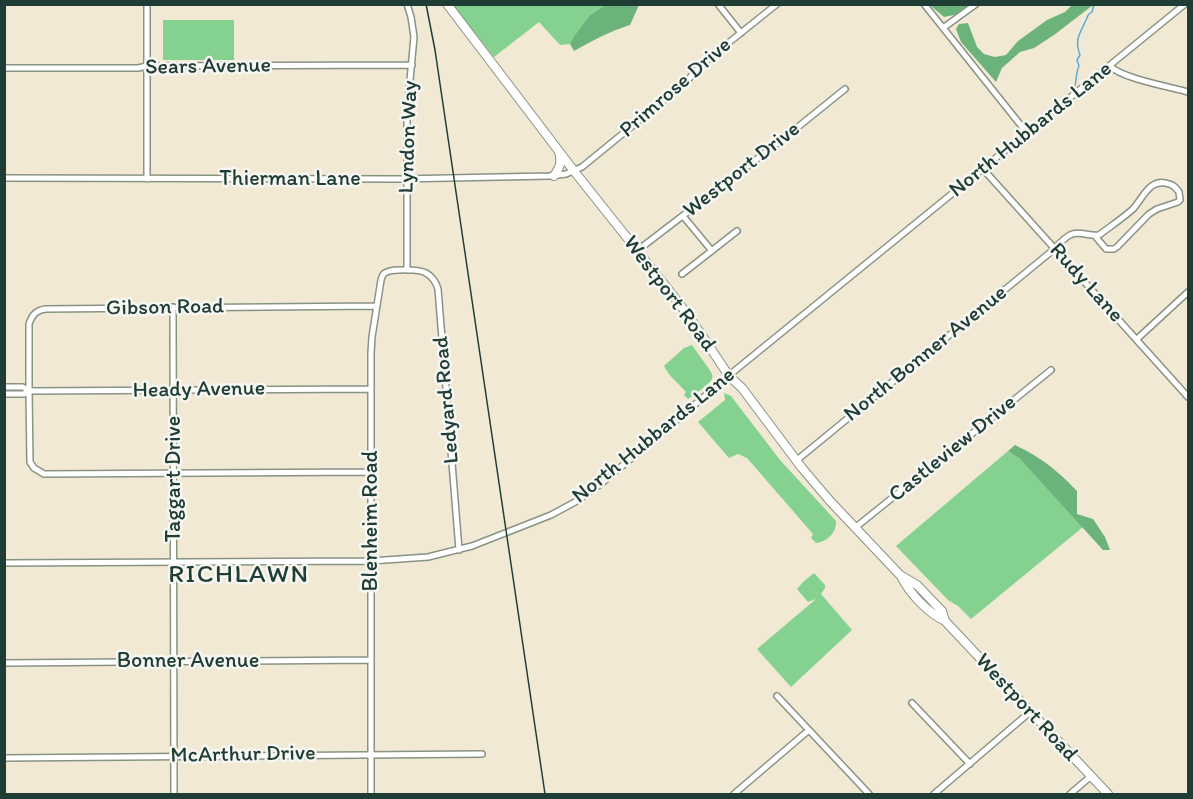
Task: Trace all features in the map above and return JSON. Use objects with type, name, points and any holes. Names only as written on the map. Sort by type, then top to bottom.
[{"type":"main road","name":"Westport Road","points":[[447,4],[558,151],[638,250],[704,337],[729,376],[742,388],[821,490],[900,575],[917,585],[942,611],[945,621],[1108,795]]},
{"type":"main road","points":[[554,176],[560,168],[561,161],[558,151]]},
{"type":"street","points":[[147,4],[147,179]]},
{"type":"street","name":"Lyndon Way","points":[[407,4],[414,37],[407,112],[407,270]]},
{"type":"street","points":[[718,4],[741,33]]},
{"type":"street","name":"Primrose Drive","points":[[574,171],[607,148],[686,82],[702,64],[777,4]]},
{"type":"street","points":[[924,4],[1027,133]]},
{"type":"street","points":[[943,28],[976,4]]},
{"type":"street","name":"North Hubbards Lane","points":[[4,563],[371,561],[420,558],[459,550],[551,516],[602,483],[729,376],[1185,4]]},
{"type":"street","name":"Sears Avenue","points":[[4,68],[412,65]]},
{"type":"street","points":[[1110,66],[1129,76],[1188,92]]},
{"type":"street","name":"Westport Drive","points":[[638,250],[845,89]]},
{"type":"street","name":"Rudy Lane","points":[[983,169],[1188,397]]},
{"type":"street","name":"Thierman Lane","points":[[4,178],[408,179],[554,176],[574,171]]},
{"type":"street","points":[[1155,183],[1169,184],[1179,192],[1178,202],[1149,214],[1117,247],[1106,249],[1095,236],[1100,235],[1133,208],[1155,183]]},
{"type":"street","points":[[683,216],[711,251]]},
{"type":"street","points":[[682,274],[737,231]]},
{"type":"street","name":"North Bonner Avenue","points":[[796,460],[1070,235],[1077,233],[1095,236]]},
{"type":"street","name":"Blenheim Road","points":[[371,795],[370,389],[372,338],[383,275],[407,270]]},
{"type":"street","name":"Ledyard Road","points":[[407,270],[430,275],[438,289],[459,550]]},
{"type":"street","points":[[1137,339],[1188,292]]},
{"type":"street","name":"Gibson Road","points":[[28,391],[29,324],[36,312],[46,309],[376,306]]},
{"type":"street","name":"Taggart Drive","points":[[173,307],[174,795]]},
{"type":"street","name":"Castleview Drive","points":[[856,527],[1051,370]]},
{"type":"street","name":"Heady Avenue","points":[[4,387],[23,387],[28,391]]},
{"type":"street","name":"Heady Avenue","points":[[4,394],[24,394],[28,391],[370,389]]},
{"type":"street","points":[[28,391],[30,462],[40,473],[56,475],[370,472]]},
{"type":"street","name":"Bonner Avenue","points":[[4,663],[371,660]]},
{"type":"street","points":[[777,696],[869,795]]},
{"type":"street","points":[[912,703],[970,764]]},
{"type":"street","points":[[934,795],[1030,712]]},
{"type":"street","points":[[734,795],[809,730]]},
{"type":"street","name":"McArthur Drive","points":[[4,758],[482,754]]},
{"type":"street","points":[[1070,795],[1090,777]]},
{"type":"green space","points":[[608,4],[639,5],[630,25],[608,33],[574,51],[570,44],[574,36],[590,15]]},
{"type":"green space","points":[[452,5],[608,5],[590,15],[570,44],[560,45],[539,22],[494,57]]},
{"type":"green space","points":[[930,5],[970,5],[958,14],[944,17]]},
{"type":"green space","points":[[1072,5],[1093,5],[1034,48],[1020,52],[1002,68],[996,82],[961,42],[956,29],[959,24],[968,23],[977,47],[984,54],[995,57],[1006,55],[1018,41],[1047,20],[1065,12]]},
{"type":"green space","points":[[163,20],[234,20],[234,60],[163,60]]},
{"type":"green space","points":[[692,345],[712,376],[709,383],[688,399],[684,395],[686,392],[670,376],[664,366],[684,348]]},
{"type":"green space","points":[[724,393],[731,396],[780,460],[836,521],[833,533],[827,538],[816,543],[811,538],[813,534],[747,458],[738,454],[729,458],[698,422],[725,400]]},
{"type":"green space","points":[[1015,445],[1049,465],[1077,491],[1077,514],[1093,519],[1105,537],[1110,550],[1103,550],[1020,459],[1008,451]]},
{"type":"green space","points":[[1008,451],[1020,459],[1083,527],[971,619],[948,600],[896,546]]},
{"type":"green space","points":[[814,573],[825,585],[821,594],[852,630],[791,687],[757,649],[816,599],[808,602],[797,589]]},
{"type":"waterway","points":[[1075,88],[1079,66],[1077,60],[1080,55],[1078,37],[1094,4]]},
{"type":"railway","points":[[426,4],[435,50],[545,794]]},
{"type":"district","name":"RICHLAWN","points":[[239,575]]}]
